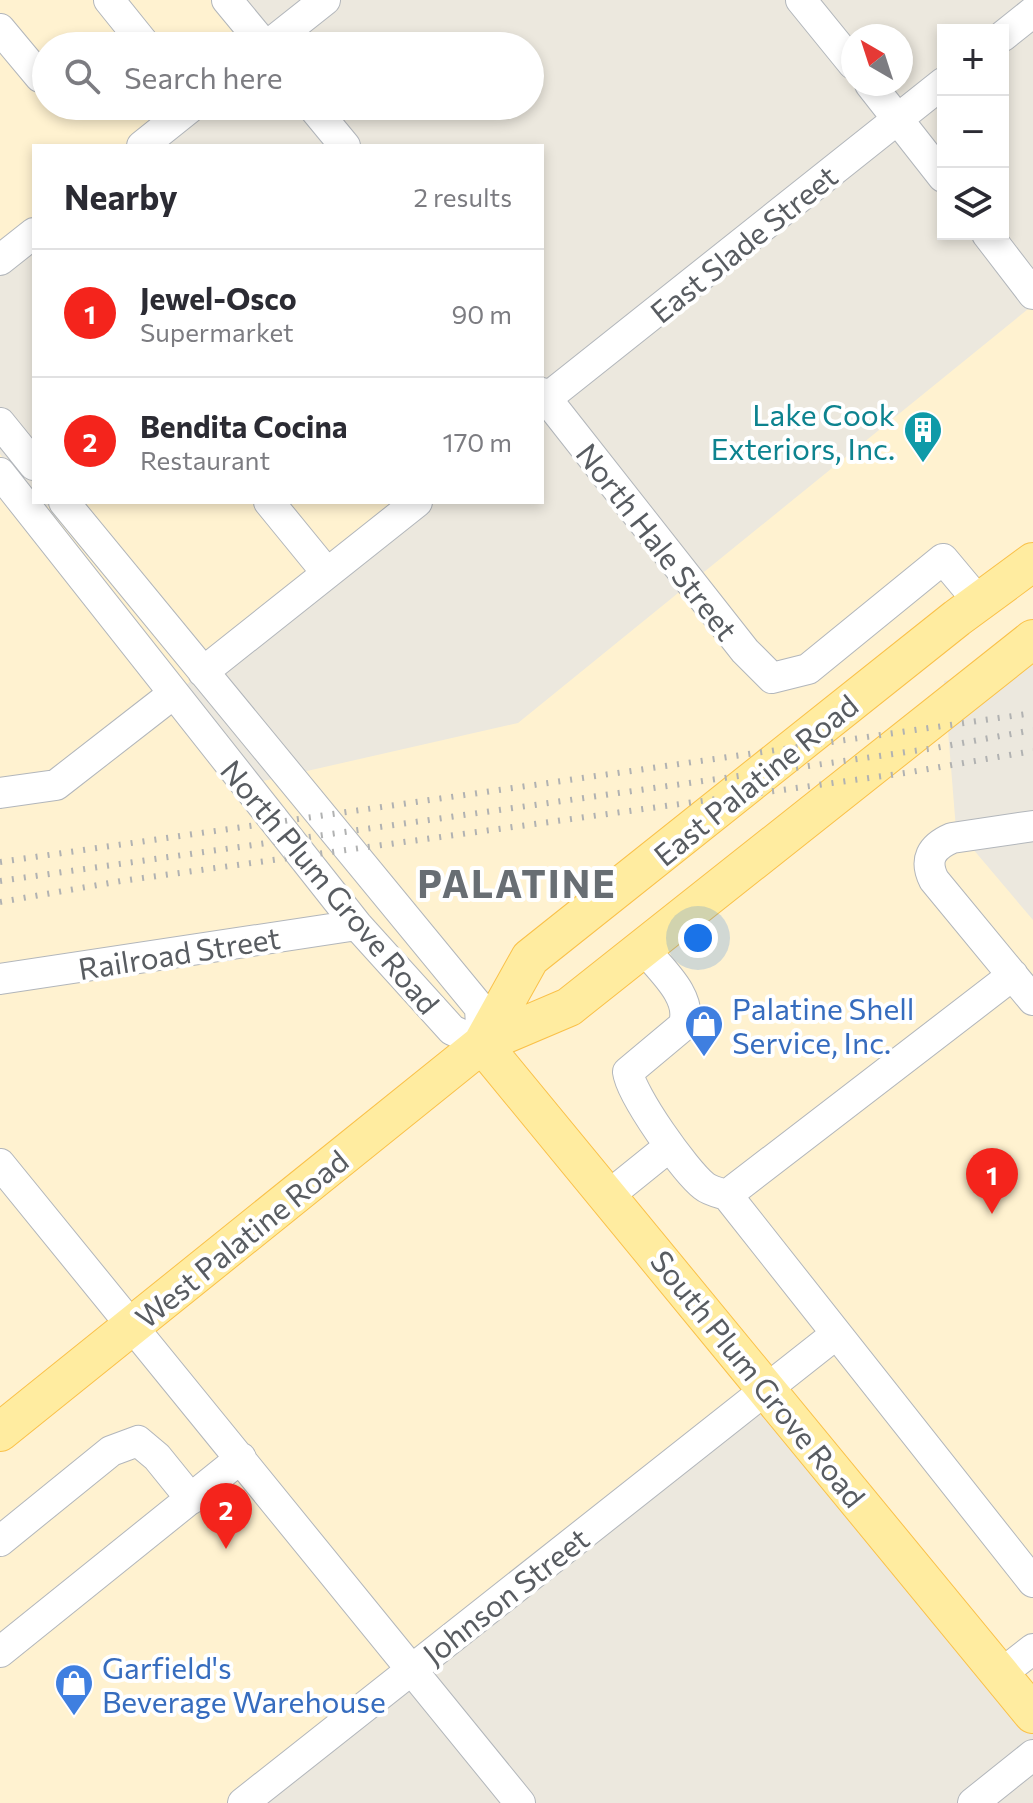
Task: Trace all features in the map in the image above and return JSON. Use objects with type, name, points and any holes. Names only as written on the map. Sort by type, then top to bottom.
[{"type":"main road","name":"East Palatine Road","points":[[482,1044],[530,958],[1033,562]]},
{"type":"main road","name":"East Palatine Road","points":[[482,1044],[569,1007],[1033,639]]},
{"type":"main road","name":"South Plum Grove Road","points":[[482,1044],[1033,1714]]},
{"type":"main road","name":"West Palatine Road","points":[[0,1432],[482,1044]]},
{"type":"street","points":[[109,0],[129,32]]},
{"type":"street","points":[[227,0],[254,32]]},
{"type":"street","points":[[284,32],[325,0]]},
{"type":"street","points":[[801,0],[841,49]]},
{"type":"street","points":[[1009,31],[1033,12]]},
{"type":"street","points":[[0,29],[32,67]]},
{"type":"street","name":"East Slade Street","points":[[544,398],[937,88]]},
{"type":"street","points":[[880,96],[937,169]]},
{"type":"street","points":[[144,144],[174,120]]},
{"type":"street","points":[[324,120],[343,144]]},
{"type":"street","points":[[0,260],[32,235]]},
{"type":"street","points":[[992,240],[1033,294]]},
{"type":"street","name":"North Hale Street","points":[[544,398],[745,651],[772,678],[808,669],[943,559],[979,602]]},
{"type":"street","points":[[0,423],[32,463]]},
{"type":"street","name":"North Plum Grove Road","points":[[0,473],[357,925],[452,1030],[482,1044],[480,1008],[203,672],[74,506]]},
{"type":"street","points":[[271,504],[327,573]]},
{"type":"street","points":[[203,672],[414,504]]},
{"type":"street","points":[[1,786],[56,785],[173,694]]},
{"type":"street","points":[[1033,826],[952,838],[940,843],[931,854],[928,867],[934,880],[1033,1000]]},
{"type":"street","name":"Railroad Street","points":[[0,979],[357,925]]},
{"type":"street","points":[[643,948],[681,996],[687,1009],[683,1026],[628,1072],[630,1084],[670,1146],[705,1188],[727,1195],[1033,1582]]},
{"type":"street","points":[[727,1195],[1013,975]]},
{"type":"street","points":[[608,1196],[670,1146]]},
{"type":"street","points":[[0,1164],[520,1803]]},
{"type":"street","name":"Johnson Street","points":[[243,1803],[835,1335]]},
{"type":"street","points":[[0,1541],[111,1451],[138,1441],[157,1457],[191,1499]]},
{"type":"street","points":[[0,1652],[241,1458]]},
{"type":"street","points":[[1001,1674],[1033,1649]]},
{"type":"street","points":[[973,1803],[1033,1755]]},
{"type":"shaded area","points":[[0,0],[227,0],[253,32],[32,32],[32,120],[174,120],[144,144],[32,144],[32,235],[0,260]]},
{"type":"shaded area","points":[[1033,305],[1033,665],[944,681],[956,829],[1033,920],[1033,1714],[768,1389],[243,1803],[0,1803],[0,454],[32,496],[32,504],[38,504],[43,510],[51,504],[414,504],[186,685],[263,781],[518,723]]},
{"type":"railway","points":[[0,862],[1033,713]]},
{"type":"railway","points":[[0,881],[935,748],[1033,730]]},
{"type":"railway","points":[[0,902],[121,881],[905,773],[1033,751]]},
{"type":"place","name":"Lake Cook Exteriors, Inc.","points":[[923,464]]},
{"type":"place","name":"Palatine Shell Service, Inc.","points":[[704,1058]]},
{"type":"place","name":"Jewel-Osco","points":[[992,1214]]},
{"type":"place","name":"Bendita Cocina","points":[[226,1549]]},
{"type":"place","name":"Garfield's Beverage Warehouse","points":[[74,1717]]},
{"type":"district","name":"PALATINE","points":[[517,882]]}]
